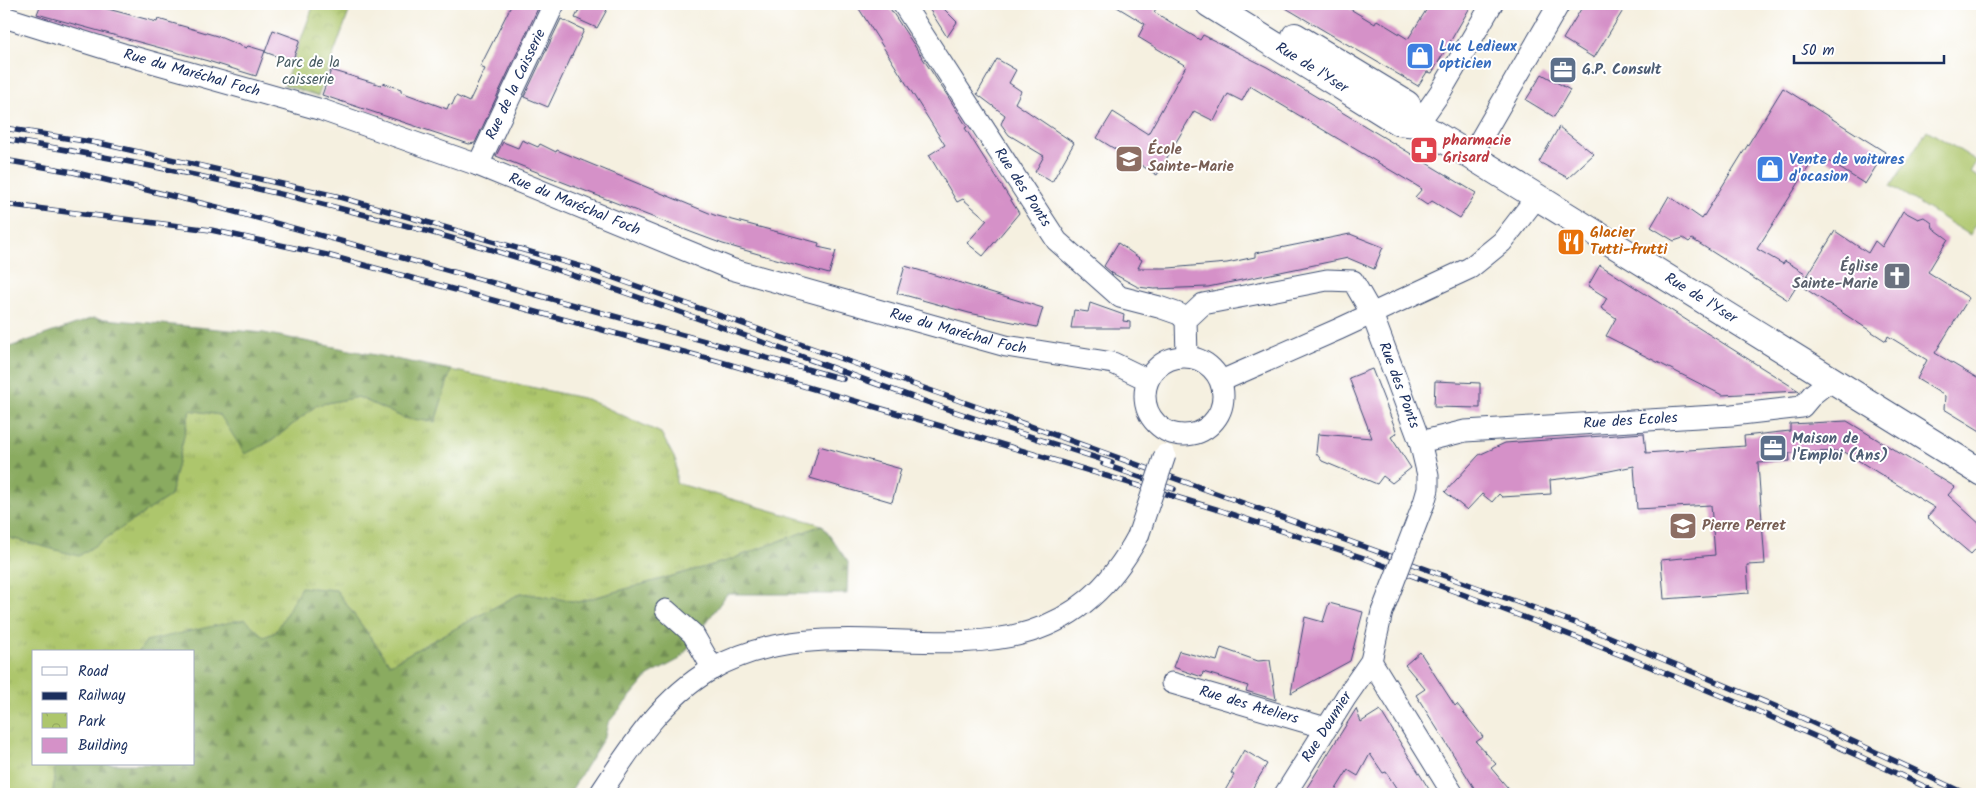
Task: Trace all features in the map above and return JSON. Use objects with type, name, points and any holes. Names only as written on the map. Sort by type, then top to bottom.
[{"type":"main road","name":"Rue de l'Yser","points":[[1209,4],[1398,122],[1418,124],[1536,198],[1604,236],[1982,472]]},
{"type":"main road","name":"Rue de l'Yser","points":[[1242,4],[1407,104],[1418,124]]},
{"type":"street","name":"Rue de la Caisserie","points":[[478,165],[554,4]]},
{"type":"street","name":"Rue des Ponts","points":[[903,4],[1057,241],[1120,297],[1179,314],[1186,320],[1203,304],[1327,280],[1353,281],[1372,314],[1420,442],[1428,475],[1428,489],[1424,503],[1382,612],[1371,662]]},
{"type":"street","points":[[1418,124],[1441,91],[1492,4]]},
{"type":"street","points":[[1471,156],[1559,4]]},
{"type":"street","name":"Rue du Maréchal Foch","points":[[4,17],[123,54],[322,110],[478,165],[731,269],[1006,346],[1113,363],[1148,380]]},
{"type":"street","points":[[1221,381],[1470,268],[1502,242],[1536,198]]},
{"type":"street","points":[[1186,320],[1187,356]]},
{"type":"street","points":[[1176,356],[1187,356],[1207,364],[1221,381],[1224,392],[1223,403],[1216,418],[1204,430],[1190,436],[1172,434],[1156,424],[1148,412],[1144,396],[1148,380],[1156,368],[1176,356]]},
{"type":"street","name":"Rue des Ecoles","points":[[1420,442],[1465,431],[1732,415],[1802,407],[1813,394],[1832,379]]},
{"type":"street","points":[[600,794],[650,722],[687,685],[713,668],[770,647],[792,643],[825,640],[979,641],[1007,638],[1031,631],[1064,616],[1089,600],[1119,568],[1138,536],[1172,434]]},
{"type":"street","points":[[666,610],[692,634],[713,668]]},
{"type":"street","points":[[1371,662],[1452,794]]},
{"type":"street","name":"Rue Doumier","points":[[1285,794],[1326,728],[1371,662]]},
{"type":"street","name":"Rue des Ateliers","points":[[1172,682],[1326,728]]},
{"type":"green space","name":"Parc de la caisserie","points":[[314,4],[352,4],[318,96],[284,85]]},
{"type":"green space","points":[[1927,130],[1977,161],[1970,172],[1982,180],[1982,214],[1970,235],[1891,186]]},
{"type":"green space","points":[[93,318],[264,333],[451,370],[435,422],[404,418],[358,397],[317,405],[273,440],[245,454],[220,415],[190,410],[170,496],[79,556],[10,538],[4,533],[4,349]]},
{"type":"green space","points":[[451,370],[587,399],[661,433],[676,461],[676,483],[822,525],[727,561],[578,602],[521,593],[390,664],[336,590],[276,632],[264,637],[146,641],[140,650],[32,650],[32,766],[55,766],[53,794],[4,794],[4,533],[10,538],[79,555],[170,496],[190,410],[220,415],[273,440],[317,405],[358,397],[404,418],[435,422]]},
{"type":"green space","points":[[822,525],[848,562],[847,594],[727,594],[680,659],[648,676],[608,723],[605,736],[569,794],[53,794],[55,766],[195,766],[195,650],[140,650],[146,641],[245,619],[264,637],[276,632],[301,587],[336,590],[390,664],[521,593],[578,602],[727,561]]},
{"type":"building","points":[[41,4],[89,4],[157,22],[158,19],[217,36],[246,48],[248,46],[265,51],[256,76],[37,14]]},
{"type":"building","points":[[512,4],[540,4],[475,143],[469,144],[322,95],[331,70],[401,89],[401,92],[447,109],[449,104],[452,105],[456,96],[469,102],[485,69],[480,67]]},
{"type":"building","points":[[582,4],[610,4],[597,28],[575,18]]},
{"type":"building","points":[[856,4],[887,4],[949,98],[967,127],[965,128],[1019,213],[983,256],[967,243],[987,220],[963,199],[957,202],[929,155],[945,145]]},
{"type":"building","points":[[926,4],[939,4],[957,22],[947,37]]},
{"type":"building","points":[[1112,4],[1159,4],[1154,12],[1200,40],[1203,35],[1267,67],[1476,193],[1460,218],[1432,201],[1427,205],[1415,197],[1422,189],[1250,86],[1242,101],[1228,94],[1214,121],[1194,111],[1157,175],[1097,138],[1113,112],[1148,134],[1186,66],[1138,37],[1145,24]]},
{"type":"building","points":[[1279,4],[1342,4],[1375,24],[1377,20],[1408,39],[1430,4],[1472,4],[1432,73],[1427,72],[1418,86]]},
{"type":"building","points":[[1584,4],[1627,4],[1594,58],[1563,39]]},
{"type":"building","points":[[561,19],[584,30],[548,107],[524,97]]},
{"type":"building","points":[[273,30],[300,40],[292,62],[265,52]]},
{"type":"building","points":[[997,59],[1016,70],[1009,83],[1021,91],[1015,103],[1074,143],[1052,182],[1035,172],[1044,156],[1009,135],[1001,124],[1005,115],[977,94]]},
{"type":"building","points":[[1542,74],[1570,90],[1554,117],[1526,100]]},
{"type":"building","name":"Vente de voitures d'ocasion","points":[[1783,88],[1885,152],[1865,184],[1817,154],[1757,249],[1783,264],[1785,261],[1805,273],[1788,300],[1692,239],[1689,242],[1683,238],[1674,241],[1651,227],[1669,196],[1702,219]]},
{"type":"building","points":[[1559,127],[1594,154],[1568,178],[1539,162]]},
{"type":"building","points":[[522,140],[538,147],[540,144],[556,152],[557,150],[714,215],[819,243],[818,247],[836,251],[829,274],[723,244],[496,156],[503,142],[518,148]]},
{"type":"building","points":[[1903,211],[1918,219],[1924,217],[1932,223],[1933,228],[1948,239],[1928,272],[1969,298],[1935,353],[1982,381],[1982,432],[1944,409],[1945,396],[1917,379],[1927,360],[1888,336],[1886,341],[1801,286],[1835,231],[1868,253],[1875,241],[1882,247]]},
{"type":"building","points":[[1350,234],[1383,247],[1374,269],[1348,258],[1208,287],[1154,289],[1138,287],[1112,273],[1104,266],[1118,243],[1142,260],[1138,268],[1169,268],[1227,263],[1255,257],[1255,253]]},
{"type":"building","points":[[1600,265],[1799,391],[1722,395],[1606,336],[1616,318],[1601,308],[1607,298],[1588,286]]},
{"type":"building","points":[[905,266],[1043,308],[1037,327],[969,313],[897,293]]},
{"type":"building","points":[[1090,303],[1124,315],[1123,321],[1130,322],[1130,328],[1071,328],[1074,310],[1088,312]]},
{"type":"building","points":[[1372,369],[1397,433],[1391,437],[1411,468],[1392,483],[1383,476],[1377,484],[1322,461],[1316,453],[1318,434],[1372,438],[1349,378]]},
{"type":"building","points":[[1435,381],[1480,383],[1480,408],[1434,407]]},
{"type":"building","points":[[1847,421],[1955,487],[1948,495],[1982,526],[1982,542],[1971,554],[1927,517],[1935,508],[1843,451],[1789,453],[1790,461],[1758,463],[1765,564],[1747,565],[1749,593],[1664,599],[1661,560],[1715,555],[1711,505],[1637,509],[1634,466],[1585,476],[1550,480],[1551,494],[1502,497],[1499,494],[1492,502],[1482,494],[1467,510],[1445,492],[1479,455],[1505,443],[1644,433],[1646,453],[1745,446],[1744,436],[1790,431],[1790,424]]},
{"type":"building","points":[[819,446],[901,469],[892,502],[810,478]]},
{"type":"building","points":[[1329,603],[1363,612],[1350,661],[1291,693],[1305,617],[1323,622]]},
{"type":"building","points":[[1221,648],[1258,661],[1270,660],[1276,700],[1246,691],[1248,686],[1230,680],[1203,672],[1202,677],[1173,667],[1179,651],[1217,661]]},
{"type":"building","points":[[1420,652],[1455,706],[1457,704],[1483,737],[1476,742],[1496,764],[1491,768],[1513,794],[1478,794],[1416,695],[1425,689],[1405,665]]},
{"type":"building","points":[[1356,709],[1361,722],[1380,710],[1432,794],[1400,794],[1386,772],[1383,773],[1370,754],[1358,776],[1348,770],[1333,794],[1303,794]]},
{"type":"building","points":[[1244,750],[1267,764],[1249,794],[1223,794],[1234,775],[1231,773]]},
{"type":"railway","points":[[4,128],[103,144],[336,196],[586,268],[1581,625],[1796,715],[1966,794]]},
{"type":"railway","points":[[4,139],[151,166],[298,198],[370,216],[514,257],[670,308],[947,409],[1112,463]]},
{"type":"railway","points":[[4,160],[73,172],[217,207],[843,379]]},
{"type":"railway","points":[[4,204],[211,230],[327,255],[728,364],[944,427],[1219,510],[1373,561]]},
{"type":"railway","points":[[1103,464],[1174,489]]},
{"type":"railway","points":[[1366,559],[1584,640],[1656,669],[1799,729],[1940,794]]},
{"type":"place","name":"Luc Ledieux opticien","points":[[1420,56]]},
{"type":"place","name":"G.P. Consult","points":[[1563,70]]},
{"type":"place","name":"pharmacie Grisard","points":[[1424,150]]},
{"type":"place","name":"École Sainte-Marie","points":[[1129,159]]},
{"type":"place","name":"Vente de voitures d'ocasion","points":[[1770,169]]},
{"type":"place","name":"Glacier Tutti-frutti","points":[[1571,242]]},
{"type":"place","name":"Église Sainte-Marie","points":[[1897,276]]},
{"type":"place","name":"Maison de l'Emploi (Ans)","points":[[1773,448]]},
{"type":"place","name":"Pierre Perret","points":[[1683,526]]}]
